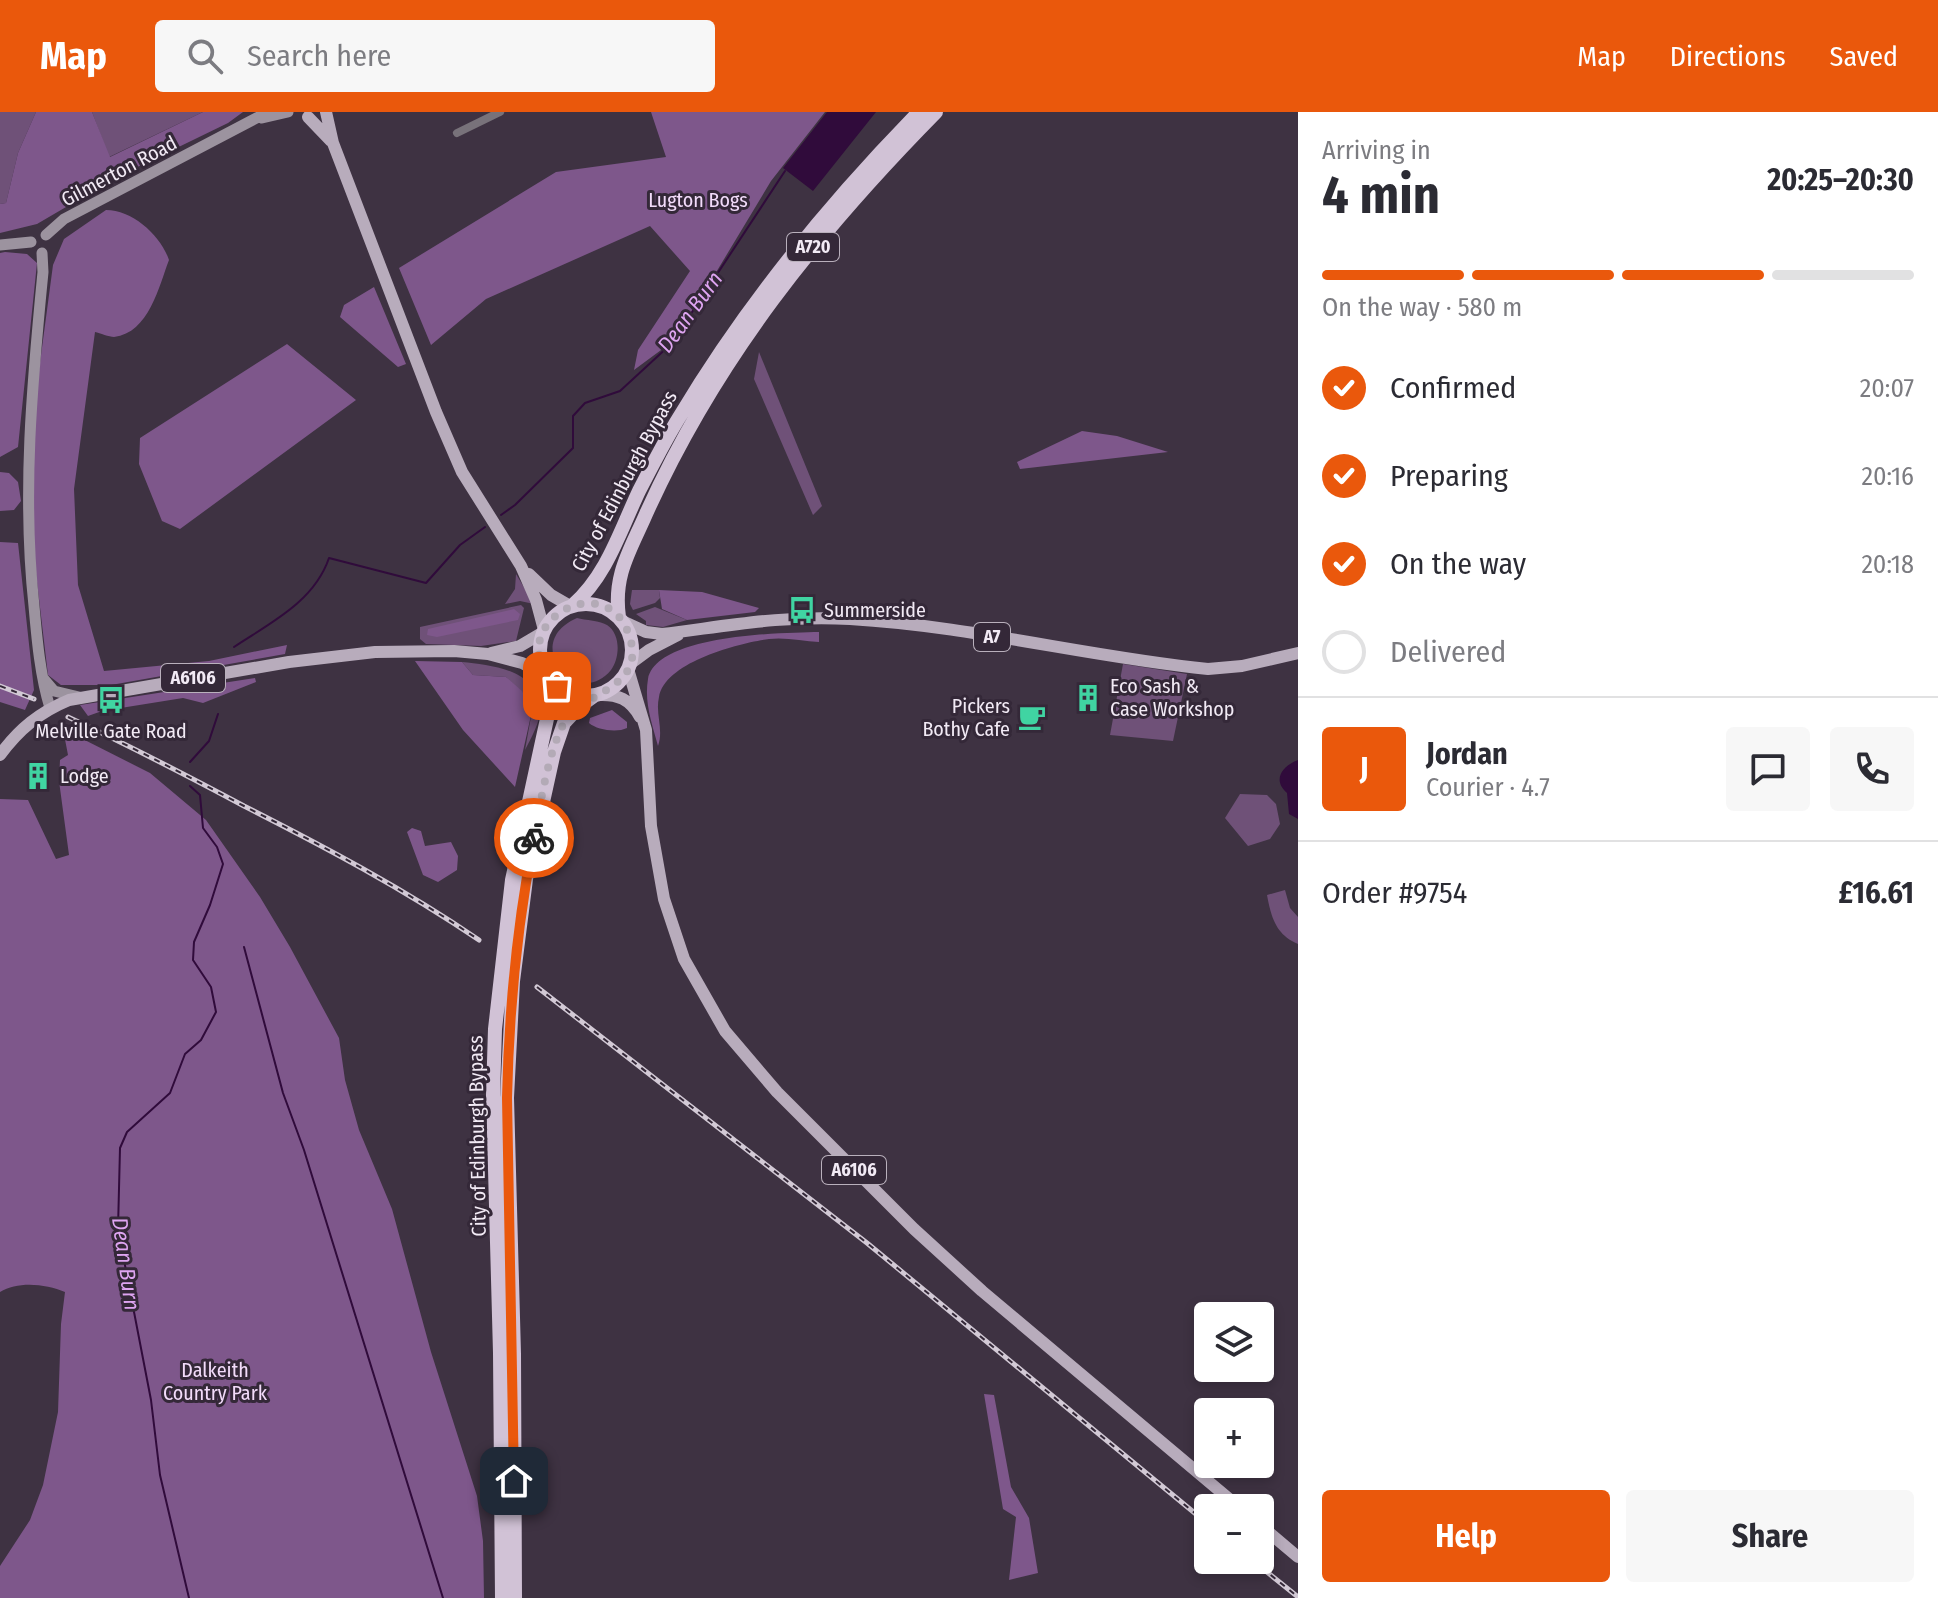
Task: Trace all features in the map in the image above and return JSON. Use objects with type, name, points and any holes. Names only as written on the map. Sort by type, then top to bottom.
[{"type":"highway","name":"City of Edinburgh Bypass","points":[[571,606],[601,573],[640,489],[678,419],[742,319],[820,219],[919,112]]},
{"type":"highway","name":"City of Edinburgh Bypass","points":[[620,619],[617,591],[625,560],[666,468],[713,385],[815,245],[936,112]]},
{"type":"highway","points":[[598,605],[620,619],[631,638],[629,667],[617,684],[597,695],[566,692],[548,678],[539,653],[543,632],[553,617],[571,606],[598,605]]},
{"type":"highway","name":"City of Edinburgh Bypass","points":[[502,1598],[500,1338],[493,1095],[495,1029],[512,880],[550,705],[548,678]]},
{"type":"highway","name":"City of Edinburgh Bypass","points":[[515,1598],[514,1354],[507,1098],[513,981],[526,879],[554,752],[564,723],[580,706],[597,695]]},
{"type":"main road","points":[[302,114],[325,112],[333,143],[436,412],[462,472],[521,566],[536,600],[543,632]]},
{"type":"main road","points":[[302,114],[333,143]]},
{"type":"main road","points":[[521,566],[549,594],[571,606]]},
{"type":"main road","name":"A7","points":[[620,619],[646,632],[662,634],[772,618],[850,619],[940,629],[1208,669],[1232,668],[1298,653]]},
{"type":"main road","name":"A7","points":[[629,667],[649,650],[684,631]]},
{"type":"main road","name":"A6106","points":[[488,654],[520,646],[543,632]]},
{"type":"main road","name":"A6106","points":[[0,755],[21,729],[50,708],[79,697],[307,659],[412,651],[488,654],[522,663],[548,678]]},
{"type":"main road","name":"A6106","points":[[629,667],[647,749],[651,826],[664,899],[684,959],[725,1031],[777,1092],[914,1229],[982,1291],[1223,1494]]},
{"type":"main road","points":[[597,695],[610,694],[627,700],[643,723]]},
{"type":"main road","points":[[1274,1537],[1298,1557]]},
{"type":"street","name":"Gilmerton Road","points":[[46,235],[64,219],[268,112]]},
{"type":"street","name":"Gilmerton Road","points":[[254,120],[288,112]]},
{"type":"street","points":[[457,133],[500,112]]},
{"type":"street","points":[[0,245],[31,242],[38,234],[46,235],[50,245],[42,253],[27,483],[29,568],[42,674],[50,708]]},
{"type":"street","points":[[31,242],[32,248],[42,253]]},
{"type":"street","points":[[42,674],[54,691],[79,697]]},
{"type":"shaded area","points":[[0,112],[36,112],[18,153],[6,203],[0,204]]},
{"type":"shaded area","points":[[92,112],[203,112],[109,157]]},
{"type":"shaded area","points":[[827,112],[876,112],[813,191],[783,168]]},
{"type":"shaded area","points":[[759,352],[822,506],[813,515],[754,379]]},
{"type":"shaded area","points":[[516,574],[534,604],[520,601],[505,604],[515,589]]},
{"type":"shaded area","points":[[632,590],[659,590],[660,598],[655,603],[633,610],[630,604]]},
{"type":"shaded area","points":[[521,605],[524,608],[516,641],[481,646],[426,644],[420,639],[420,627]]},
{"type":"shaded area","points":[[655,607],[687,620],[663,627],[646,625],[646,621],[636,614]]},
{"type":"shaded area","points":[[577,618],[607,625],[617,640],[614,665],[598,681],[584,683],[570,678],[560,669],[554,656],[553,642],[560,629]]},
{"type":"shaded area","points":[[462,662],[509,671],[529,683],[536,692],[540,715],[525,750],[532,711],[506,677],[473,675]]},
{"type":"shaded area","points":[[1123,664],[1187,674],[1173,741],[1110,735]]},
{"type":"shaded area","points":[[1298,760],[1298,819],[1289,814],[1287,793],[1280,778],[1287,766]]},
{"type":"shaded area","points":[[1240,794],[1267,795],[1276,804],[1280,824],[1270,839],[1248,846],[1225,818]]},
{"type":"shaded area","points":[[1285,890],[1290,908],[1298,917],[1298,944],[1280,930],[1267,895]]},
{"type":"green space","points":[[36,112],[92,112],[110,157],[203,112],[243,112],[228,123],[119,176],[37,224],[0,233],[0,204],[6,203],[18,153]]},
{"type":"green space","name":"Lugton Bogs","points":[[651,112],[825,112],[771,181],[676,339],[634,370],[638,350],[690,271],[650,226],[486,299],[431,345],[399,268],[556,172],[666,157]]},
{"type":"green space","points":[[106,210],[126,214],[145,226],[160,242],[169,260],[151,307],[136,327],[114,337],[95,332],[74,489],[78,585],[104,671],[209,661],[287,645],[285,654],[111,685],[61,685],[48,675],[33,548],[33,415],[53,265],[64,239]]},
{"type":"green space","points":[[0,253],[27,254],[37,263],[18,447],[0,457]]},
{"type":"green space","points":[[374,287],[406,364],[398,367],[340,317],[344,305]]},
{"type":"green space","points":[[287,344],[356,400],[180,529],[162,521],[139,464],[140,438]]},
{"type":"green space","points":[[1082,431],[1117,436],[1168,452],[1020,469],[1017,462]]},
{"type":"green space","points":[[0,472],[9,473],[18,482],[21,501],[14,510],[0,511]]},
{"type":"green space","points":[[0,542],[18,543],[34,690],[25,710],[0,702]]},
{"type":"green space","points":[[659,590],[702,592],[759,608],[755,612],[687,620],[662,609]]},
{"type":"green space","points":[[514,609],[520,614],[518,620],[437,637],[427,635],[428,629]]},
{"type":"green space","points":[[819,632],[819,642],[781,638],[756,641],[705,656],[674,674],[659,697],[658,746],[647,696],[648,679],[656,664],[673,653],[723,639]]},
{"type":"green space","points":[[415,661],[462,662],[473,675],[506,677],[522,691],[532,711],[515,787],[463,730]]},
{"type":"green space","points":[[255,678],[256,682],[203,703],[183,698],[88,716],[80,705]]},
{"type":"green space","points":[[612,710],[627,722],[627,728],[607,730],[589,723],[590,718]]},
{"type":"green space","name":"Dalkeith Country Park","points":[[63,729],[150,773],[206,820],[260,897],[339,1038],[345,1080],[359,1130],[392,1209],[431,1352],[477,1496],[483,1541],[484,1598],[0,1598],[0,1566],[30,1520],[43,1485],[58,1412],[65,1292],[32,1285],[15,1286],[0,1292],[0,799],[28,800],[56,859],[69,855],[59,781],[60,760],[68,755]]},
{"type":"green space","points":[[412,828],[421,831],[425,846],[451,842],[458,856],[457,870],[438,882],[423,875],[407,832]]},
{"type":"green space","points":[[984,1394],[994,1395],[1011,1487],[1029,1518],[1038,1573],[1009,1580],[1016,1517],[1003,1509]]},
{"type":"waterway","name":"Dean Burn","points":[[501,515],[573,448],[573,416],[585,403],[620,391],[671,344],[785,171]]},
{"type":"waterway","name":"Dean Burn","points":[[234,647],[302,599],[313,587],[329,558],[426,583],[460,545],[485,527]]},
{"type":"waterway","name":"Dean Burn","points":[[190,762],[209,741],[218,714]]},
{"type":"waterway","name":"Dean Burn","points":[[189,1598],[160,1475],[151,1400],[118,1229],[120,1148],[127,1132],[170,1093],[185,1054],[201,1040],[216,1012],[211,987],[193,960],[194,942],[223,864],[217,847],[203,828],[200,795],[190,786]]},
{"type":"waterway","points":[[244,947],[283,1093],[304,1150],[443,1598]]},
{"type":"railway","points":[[0,686],[34,699]]},
{"type":"railway","points":[[68,717],[334,853],[422,903],[479,940]]},
{"type":"railway","points":[[537,987],[867,1243],[1194,1512]]},
{"type":"railway","points":[[1269,1574],[1298,1597]]},
{"type":"way so far","points":[[534,838],[564,723],[588,700],[617,684],[630,664],[631,638],[613,612],[598,605],[581,603],[561,610],[547,624],[542,633],[539,653],[547,676],[557,686]]},
{"type":"place","name":"Summerside","points":[[802,610]]},
{"type":"place","name":"Eco Sash & Case Workshop","points":[[1088,698]]},
{"type":"place","name":"Melville Gate Road","points":[[111,700]]},
{"type":"place","name":"Pickers Bothy Cafe","points":[[1032,717]]},
{"type":"place","name":"Lodge","points":[[38,776]]},
{"type":"route","points":[[514,1481],[507,1098],[513,981],[534,838]]}]
